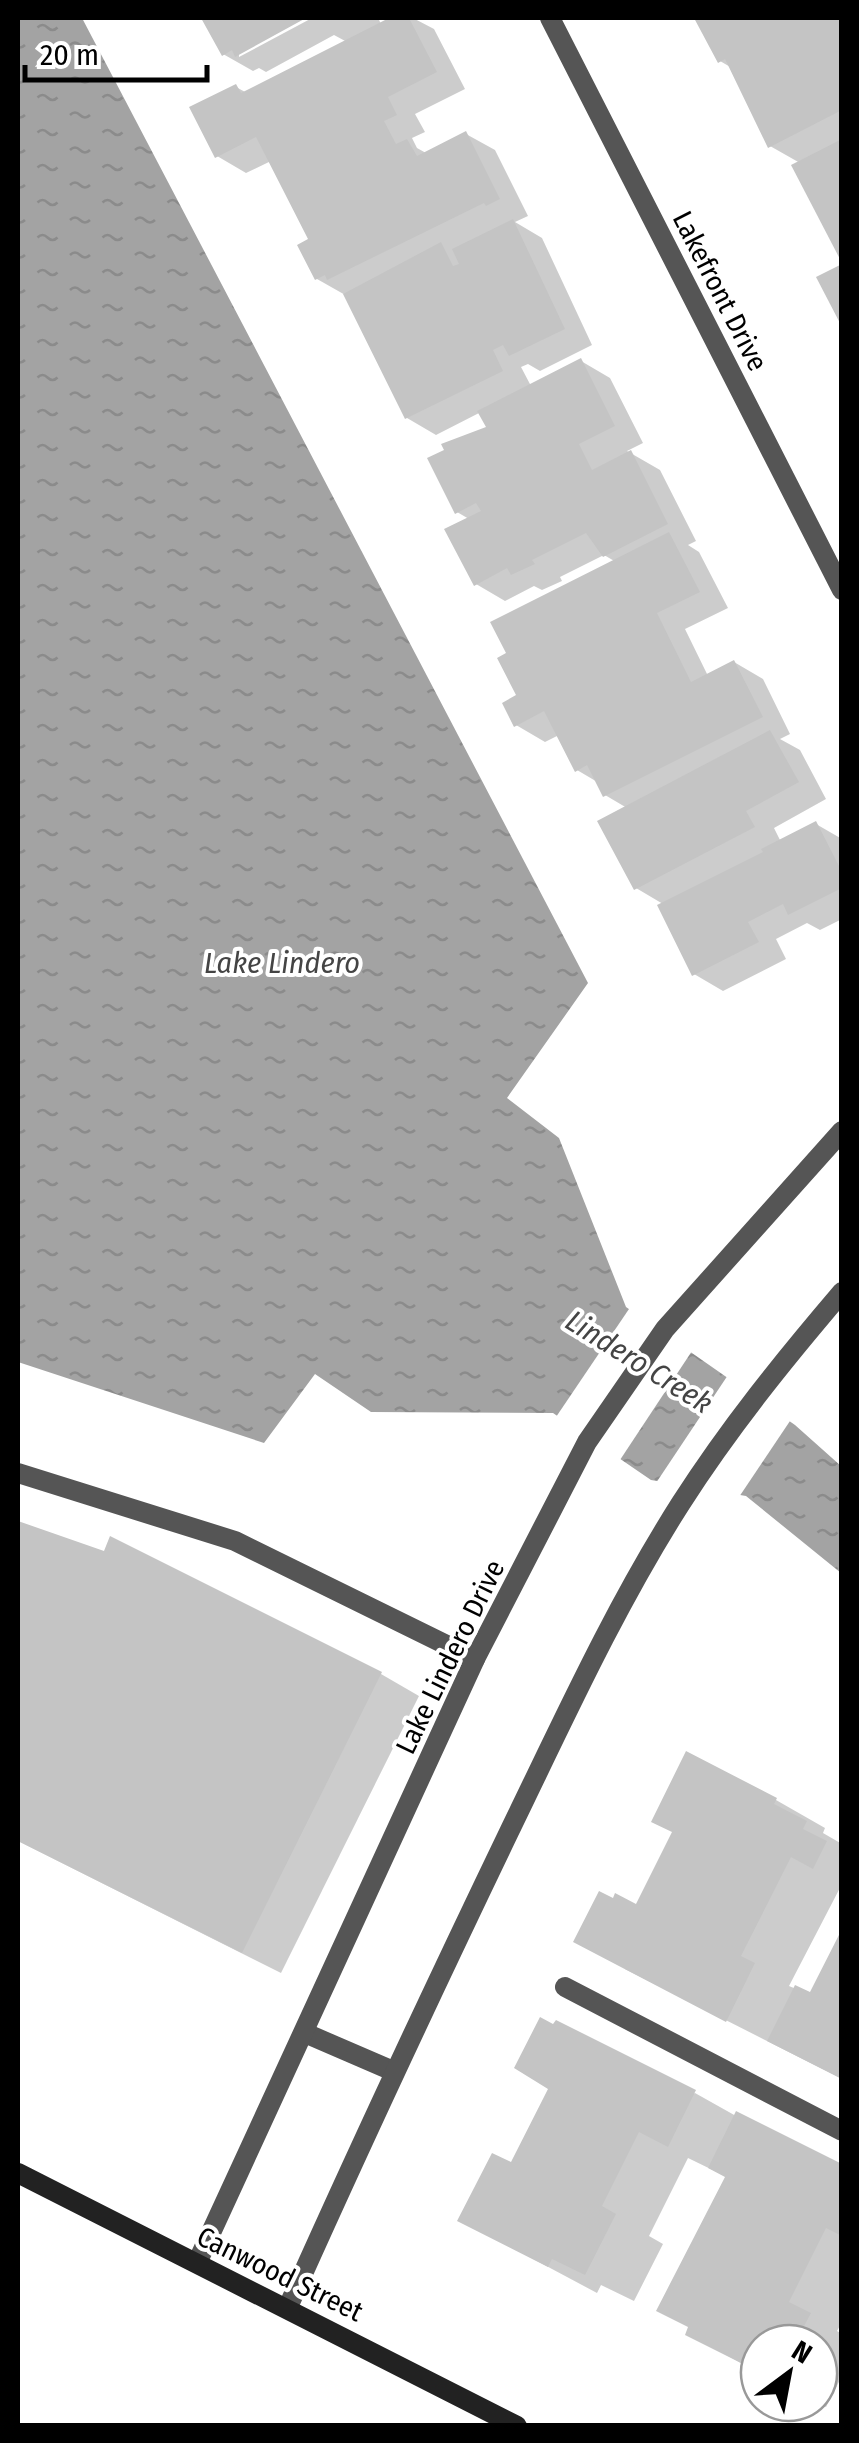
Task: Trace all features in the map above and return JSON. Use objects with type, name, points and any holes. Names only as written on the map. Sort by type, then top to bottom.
[{"type":"street","name":"Lakefront Drive","points":[[550,18],[842,590]]},
{"type":"street","name":"Lake Lindero Drive","points":[[197,2263],[475,1659],[588,1442],[665,1329],[842,1130]]},
{"type":"street","points":[[288,2307],[393,2071],[551,1739],[680,1504],[756,1393],[842,1292]]},
{"type":"street","points":[[18,1473],[235,1541],[475,1659]]},
{"type":"street","points":[[565,1987],[842,2131]]},
{"type":"street","points":[[305,2033],[393,2071]]},
{"type":"street","name":"Canwood Street","points":[[18,2174],[517,2426]]},
{"type":"water","name":"Lake Lindero","points":[[18,18],[82,18],[588,983],[507,1098],[559,1138],[626,1307],[795,1425],[841,1466],[841,1573],[746,1496],[651,1480],[553,1413],[371,1412],[315,1374],[264,1443],[18,1362]]},
{"type":"pier","points":[[631,1306],[694,1348],[618,1463],[554,1420]]},
{"type":"pier","points":[[728,1375],[792,1418],[737,1500],[654,1486]]},
{"type":"building","points":[[201,18],[306,18],[235,57],[232,50],[222,56]]},
{"type":"building","points":[[389,18],[409,18],[437,72],[388,97],[397,115],[384,121],[396,144],[407,139],[417,156],[466,131],[500,199],[486,206],[484,203],[327,280],[325,275],[315,280],[297,245],[308,239],[256,137],[215,158],[189,107],[236,84],[241,93]]},
{"type":"building","points":[[694,18],[842,18],[842,110],[768,148],[725,59],[718,63]]},
{"type":"building","points":[[842,139],[842,263],[791,165]]},
{"type":"building","points":[[513,219],[565,329],[509,356],[503,345],[493,350],[503,371],[405,419],[343,294],[441,242],[453,266],[459,264],[452,249]]},
{"type":"building","points":[[842,264],[842,327],[816,277]]},
{"type":"building","points":[[581,358],[615,426],[579,444],[592,470],[631,450],[668,524],[603,557],[586,533],[532,560],[535,564],[511,575],[507,568],[474,586],[444,529],[481,511],[476,503],[455,514],[427,458],[444,450],[441,444],[486,427],[477,411]]},
{"type":"building","points":[[669,532],[700,592],[657,613],[691,682],[734,660],[763,717],[603,797],[587,765],[575,772],[544,711],[514,727],[502,703],[516,695],[497,658],[506,653],[490,622]]},
{"type":"building","points":[[770,730],[799,782],[746,811],[755,827],[634,890],[597,821]]},
{"type":"building","points":[[816,821],[842,872],[842,888],[788,915],[783,904],[748,922],[759,942],[692,976],[657,905]]},
{"type":"building","points":[[18,1521],[104,1551],[110,1536],[382,1672],[242,1953],[18,1841]]},
{"type":"building","points":[[686,1751],[777,1798],[774,1804],[807,1821],[803,1829],[827,1841],[813,1869],[791,1857],[741,1956],[755,1963],[726,2022],[573,1942],[599,1891],[613,1898],[615,1893],[636,1904],[672,1832],[651,1822]]},
{"type":"building","points":[[842,1929],[842,2079],[767,2041],[795,1985],[810,1992]]},
{"type":"building","points":[[540,2017],[553,2024],[556,2020],[696,2090],[668,2147],[639,2132],[602,2206],[616,2214],[585,2275],[552,2259],[548,2267],[457,2221],[492,2153],[511,2162],[548,2089],[514,2068]]},
{"type":"building","points":[[736,2111],[842,2164],[842,2236],[826,2228],[789,2302],[811,2313],[806,2323],[739,2323],[739,2362],[685,2335],[688,2327],[656,2311],[725,2177],[708,2168]]},
{"type":"water label","name":"Lindero Creek","points":[[639,1362]]}]
